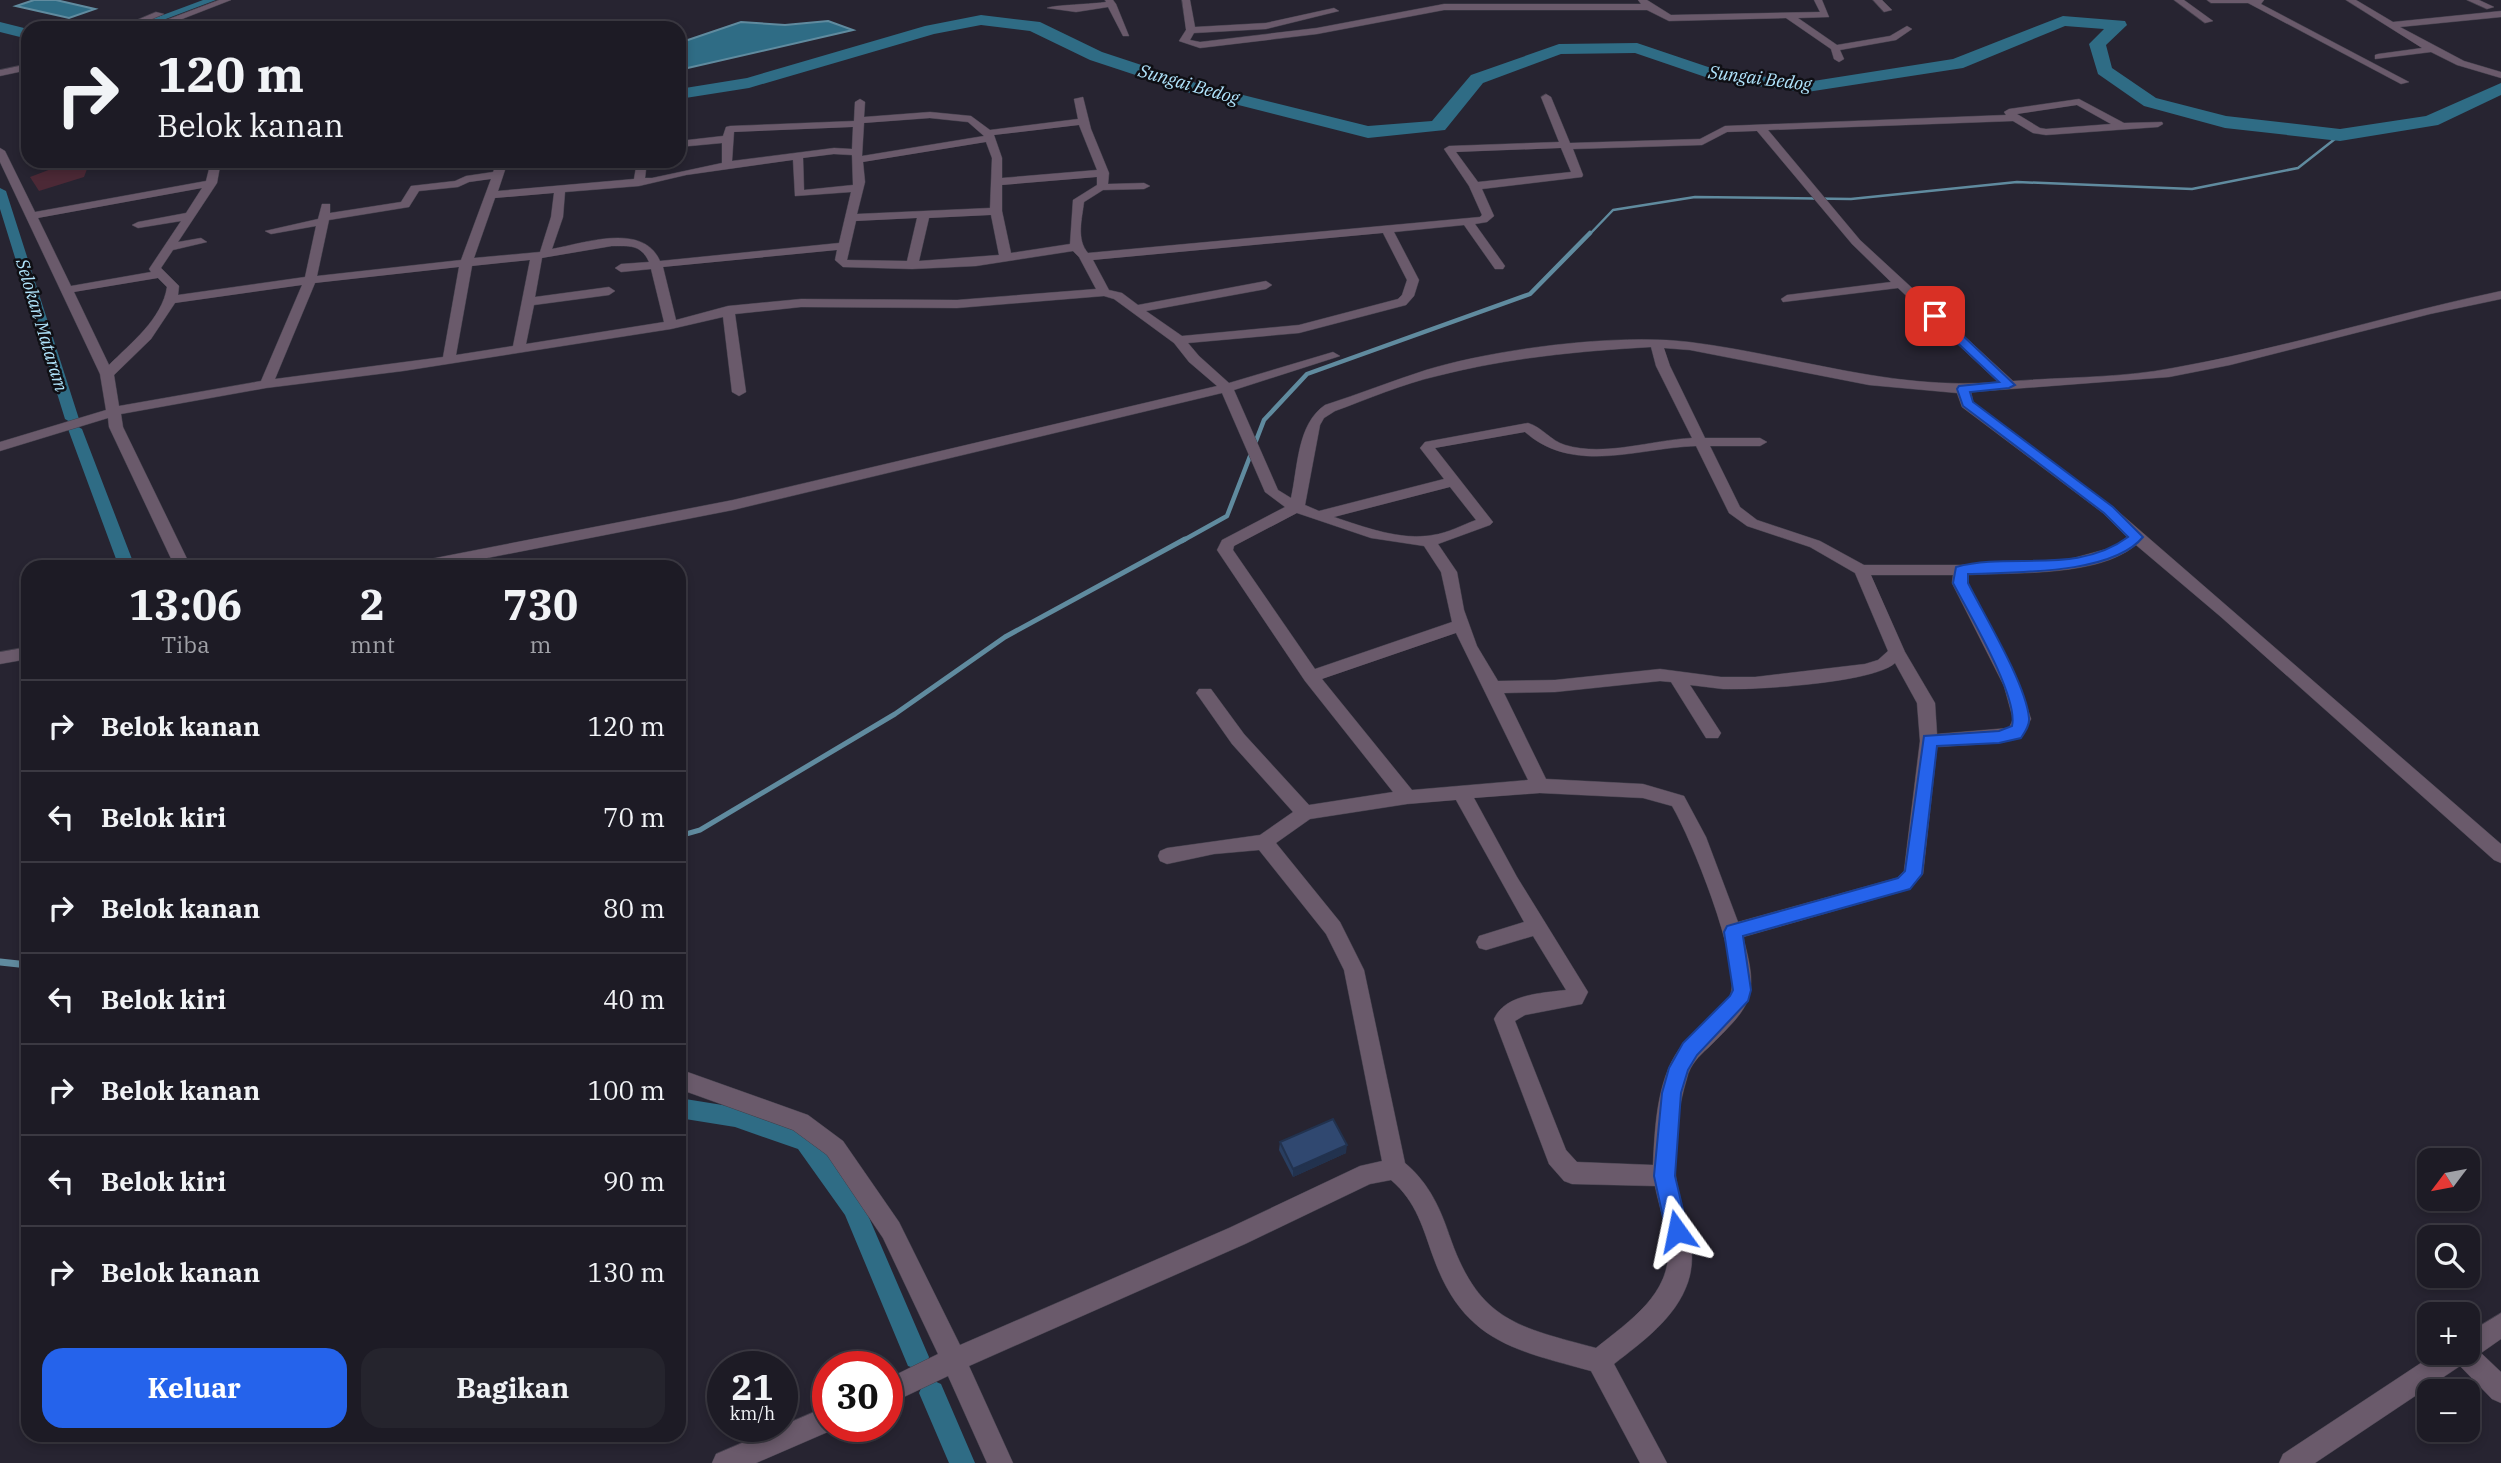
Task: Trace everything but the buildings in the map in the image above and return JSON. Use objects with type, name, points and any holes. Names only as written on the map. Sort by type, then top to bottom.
[{"type":"street","points":[[142,21],[197,0]]},
{"type":"street","points":[[169,21],[227,0]]},
{"type":"street","points":[[1045,0],[1052,5],[1053,13],[1061,22]]},
{"type":"street","points":[[1186,0],[1191,30],[1185,38],[1191,44],[1317,31],[1435,8],[1486,3],[1646,4],[1670,18],[1727,21],[1826,15],[1818,0]]},
{"type":"street","points":[[1877,0],[1887,10]]},
{"type":"street","points":[[2178,0],[2208,21]]},
{"type":"street","points":[[2211,0],[2269,0]]},
{"type":"street","points":[[2350,0],[2432,49],[2475,68],[2501,75]]},
{"type":"street","points":[[2471,0],[2501,13]]},
{"type":"street","points":[[1052,8],[1076,9],[1111,2],[1126,34]]},
{"type":"street","points":[[2251,2],[2404,82]]},
{"type":"street","points":[[1486,3],[1488,17],[1593,14],[1583,5]]},
{"type":"street","points":[[1321,5],[1358,24]]},
{"type":"street","points":[[2490,7],[2501,6]]},
{"type":"street","points":[[1191,30],[1266,26],[1334,11]]},
{"type":"street","points":[[2390,25],[2501,13]]},
{"type":"street","points":[[1790,17],[1835,48],[1839,60]]},
{"type":"street","points":[[1670,18],[1670,24],[1677,31]]},
{"type":"street","points":[[1835,48],[1893,38],[1907,29]]},
{"type":"street","points":[[2378,57],[2432,49]]},
{"type":"street","points":[[0,73],[21,69]]},
{"type":"street","points":[[0,82],[21,70]]},
{"type":"street","points":[[1475,186],[1579,174],[1546,97]]},
{"type":"street","points":[[1079,99],[1083,121],[1100,157],[1104,173],[1101,187]]},
{"type":"street","points":[[860,102],[858,188],[841,260],[843,263],[912,265],[1388,231],[1483,220],[1489,216],[1475,186],[1449,149],[1702,142],[1725,129],[2015,118]]},
{"type":"street","points":[[2123,127],[2080,102],[2009,112],[2028,127],[2046,132],[2123,127],[2158,124]]},
{"type":"street","points":[[727,165],[728,131],[735,128],[860,122],[930,115],[970,118],[989,136],[997,158],[996,211],[1006,258]]},
{"type":"street","points":[[493,195],[639,183],[727,165],[834,151],[858,156],[1083,121]]},
{"type":"street","points":[[1760,128],[1856,242],[2009,385]]},
{"type":"street","points":[[686,143],[727,139]]},
{"type":"street","points":[[0,151],[107,374],[107,413],[180,560]]},
{"type":"street","points":[[798,156],[799,194],[858,188]]},
{"type":"street","points":[[107,374],[146,336],[171,300],[173,286],[155,269],[211,183],[214,168]]},
{"type":"street","points":[[449,360],[466,263],[493,195],[500,168]]},
{"type":"street","points":[[639,183],[641,168]]},
{"type":"street","points":[[997,182],[1104,173]]},
{"type":"street","points":[[271,231],[325,215],[405,205],[415,188],[458,184],[468,178],[498,175]]},
{"type":"street","points":[[30,216],[211,183]]},
{"type":"street","points":[[1104,292],[1080,252],[1078,202],[1101,187],[1144,186]]},
{"type":"street","points":[[519,349],[526,302],[557,217],[560,191]]},
{"type":"street","points":[[850,218],[996,211]]},
{"type":"street","points":[[912,265],[924,214]]},
{"type":"street","points":[[266,384],[310,280],[325,215]]},
{"type":"street","points":[[138,225],[188,216]]},
{"type":"street","points":[[1468,222],[1499,265]]},
{"type":"street","points":[[1179,340],[1299,329],[1402,302],[1408,296],[1413,280],[1388,231]]},
{"type":"street","points":[[167,248],[201,242]]},
{"type":"street","points":[[171,300],[310,280],[541,255],[595,245],[636,243],[647,247],[656,265],[671,325]]},
{"type":"street","points":[[621,268],[844,246]]},
{"type":"street","points":[[66,290],[160,274]]},
{"type":"street","points":[[1787,299],[1901,284]]},
{"type":"street","points":[[1135,309],[1266,285]]},
{"type":"street","points":[[526,302],[610,291]]},
{"type":"street","points":[[0,447],[107,413],[266,384],[449,360],[671,325],[728,310],[801,303],[957,304],[1104,292],[1118,296],[1179,340],[1194,359],[1226,387],[1272,492],[1282,502],[1341,525],[1429,541],[1485,522],[1428,446],[1528,427],[1543,441],[1573,452],[1597,453],[1681,443],[1760,442]]},
{"type":"street","points":[[1297,508],[1313,425],[1318,416],[1330,408],[1431,373],[1507,356],[1583,347],[1690,346],[1869,381],[1963,389],[2169,373],[2230,361],[2417,313],[2501,295]]},
{"type":"street","points":[[728,310],[739,392]]},
{"type":"street","points":[[1656,346],[1699,443],[1734,510],[1752,523],[1815,544],[1861,570],[1961,570],[2070,564],[2119,551],[2136,537]]},
{"type":"street","points":[[451,560],[733,505],[1226,387],[1333,356]]},
{"type":"street","points":[[1963,389],[1967,404],[2108,510],[2501,855]]},
{"type":"street","points":[[1319,516],[1454,481]]},
{"type":"street","points":[[1297,508],[1227,543],[1225,550],[1311,677],[1407,797]]},
{"type":"street","points":[[1429,541],[1449,572],[1461,625],[1540,786]]},
{"type":"street","points":[[1733,932],[1903,884],[1913,874],[1929,741],[1926,703],[1897,652],[1861,570]]},
{"type":"street","points":[[1929,741],[1999,737],[2015,733],[2022,719],[2012,686],[1960,583],[1961,570]]},
{"type":"street","points":[[1311,677],[1461,625]]},
{"type":"street","points":[[1493,687],[1555,686],[1634,676],[1755,683],[1867,670],[1884,664],[1897,652]]},
{"type":"street","points":[[0,658],[21,654]]},
{"type":"street","points":[[1676,677],[1712,733]]},
{"type":"street","points":[[1205,693],[1238,739],[1305,813]]},
{"type":"street","points":[[1167,856],[1214,847],[1264,842],[1305,813],[1407,797],[1540,786],[1643,791],[1678,801],[1692,823],[1733,932],[1742,990],[1738,1001],[1690,1049],[1679,1068],[1671,1093],[1664,1176],[1682,1252],[1676,1283],[1645,1324],[1599,1361]]},
{"type":"street","points":[[1461,792],[1576,986],[1575,998],[1518,1008],[1507,1013],[1504,1019],[1557,1157],[1572,1173],[1664,1176]]},
{"type":"street","points":[[1264,842],[1333,928],[1346,949],[1354,970],[1395,1169],[1412,1181],[1423,1197],[1444,1257],[1460,1289],[1480,1314],[1529,1340],[1599,1361],[1654,1463]]},
{"type":"street","points":[[1486,942],[1538,926]]},
{"type":"street","points":[[686,1081],[800,1122],[835,1148],[891,1230],[1000,1463]]},
{"type":"street","points":[[903,1385],[1237,1236],[1368,1174],[1395,1169]]},
{"type":"street","points":[[2480,1338],[2501,1325]]},
{"type":"street","points":[[2292,1463],[2440,1365]]},
{"type":"street","points":[[2476,1365],[2501,1390]]},
{"type":"street","points":[[725,1463],[812,1426]]},
{"type":"shaded area","points":[[54,168],[87,169],[84,177],[39,191],[30,177]]},
{"type":"water","points":[[34,0],[56,0],[95,9],[69,18],[16,6]]},
{"type":"water","points":[[828,21],[853,30],[686,68],[686,41],[741,22],[785,25]]},
{"type":"waterway","name":"Selokan Mataram","points":[[153,21],[212,0]]},
{"type":"waterway","name":"Sungai Bedog","points":[[686,93],[749,83],[931,30],[981,20],[1034,26],[1096,56],[1193,88],[1368,132],[1438,126],[1477,79],[1559,49],[1637,48],[1717,76],[1807,87],[1957,64],[2063,21],[2119,25],[2097,44],[2104,70],[2150,102],[2225,122],[2340,135],[2431,121],[2501,88]]},
{"type":"waterway","name":"Sungai Bedog","points":[[0,27],[21,32]]},
{"type":"waterway","points":[[1589,235],[1613,210],[1695,197],[1851,199],[2017,182],[2192,189],[2298,168],[2340,135]]},
{"type":"waterway","name":"Selokan Mataram","points":[[0,191],[72,419]]},
{"type":"waterway","points":[[1182,541],[1227,516],[1264,420],[1307,374],[1530,294],[1590,233]]},
{"type":"waterway","name":"Selokan Mataram","points":[[75,429],[124,560]]},
{"type":"waterway","points":[[686,834],[700,830],[895,714],[1005,637],[1185,539]]},
{"type":"waterway","points":[[0,962],[21,964]]},
{"type":"waterway","name":"Selokan Mataram","points":[[686,1109],[735,1117],[806,1141],[853,1207],[917,1357]]},
{"type":"waterway","name":"Selokan Mataram","points":[[932,1393],[962,1463]]},
{"type":"route","points":[[1677,1231],[1664,1176],[1671,1093],[1679,1068],[1690,1049],[1738,1001],[1742,990],[1741,975],[1733,932],[1903,884],[1913,874],[1929,741],[1999,737],[2015,733],[2020,727],[2022,719],[2012,686],[1960,583],[1961,570],[2070,564],[2119,551],[2136,537],[2108,510],[1967,404],[1963,389],[2009,385],[1935,316]]}]
